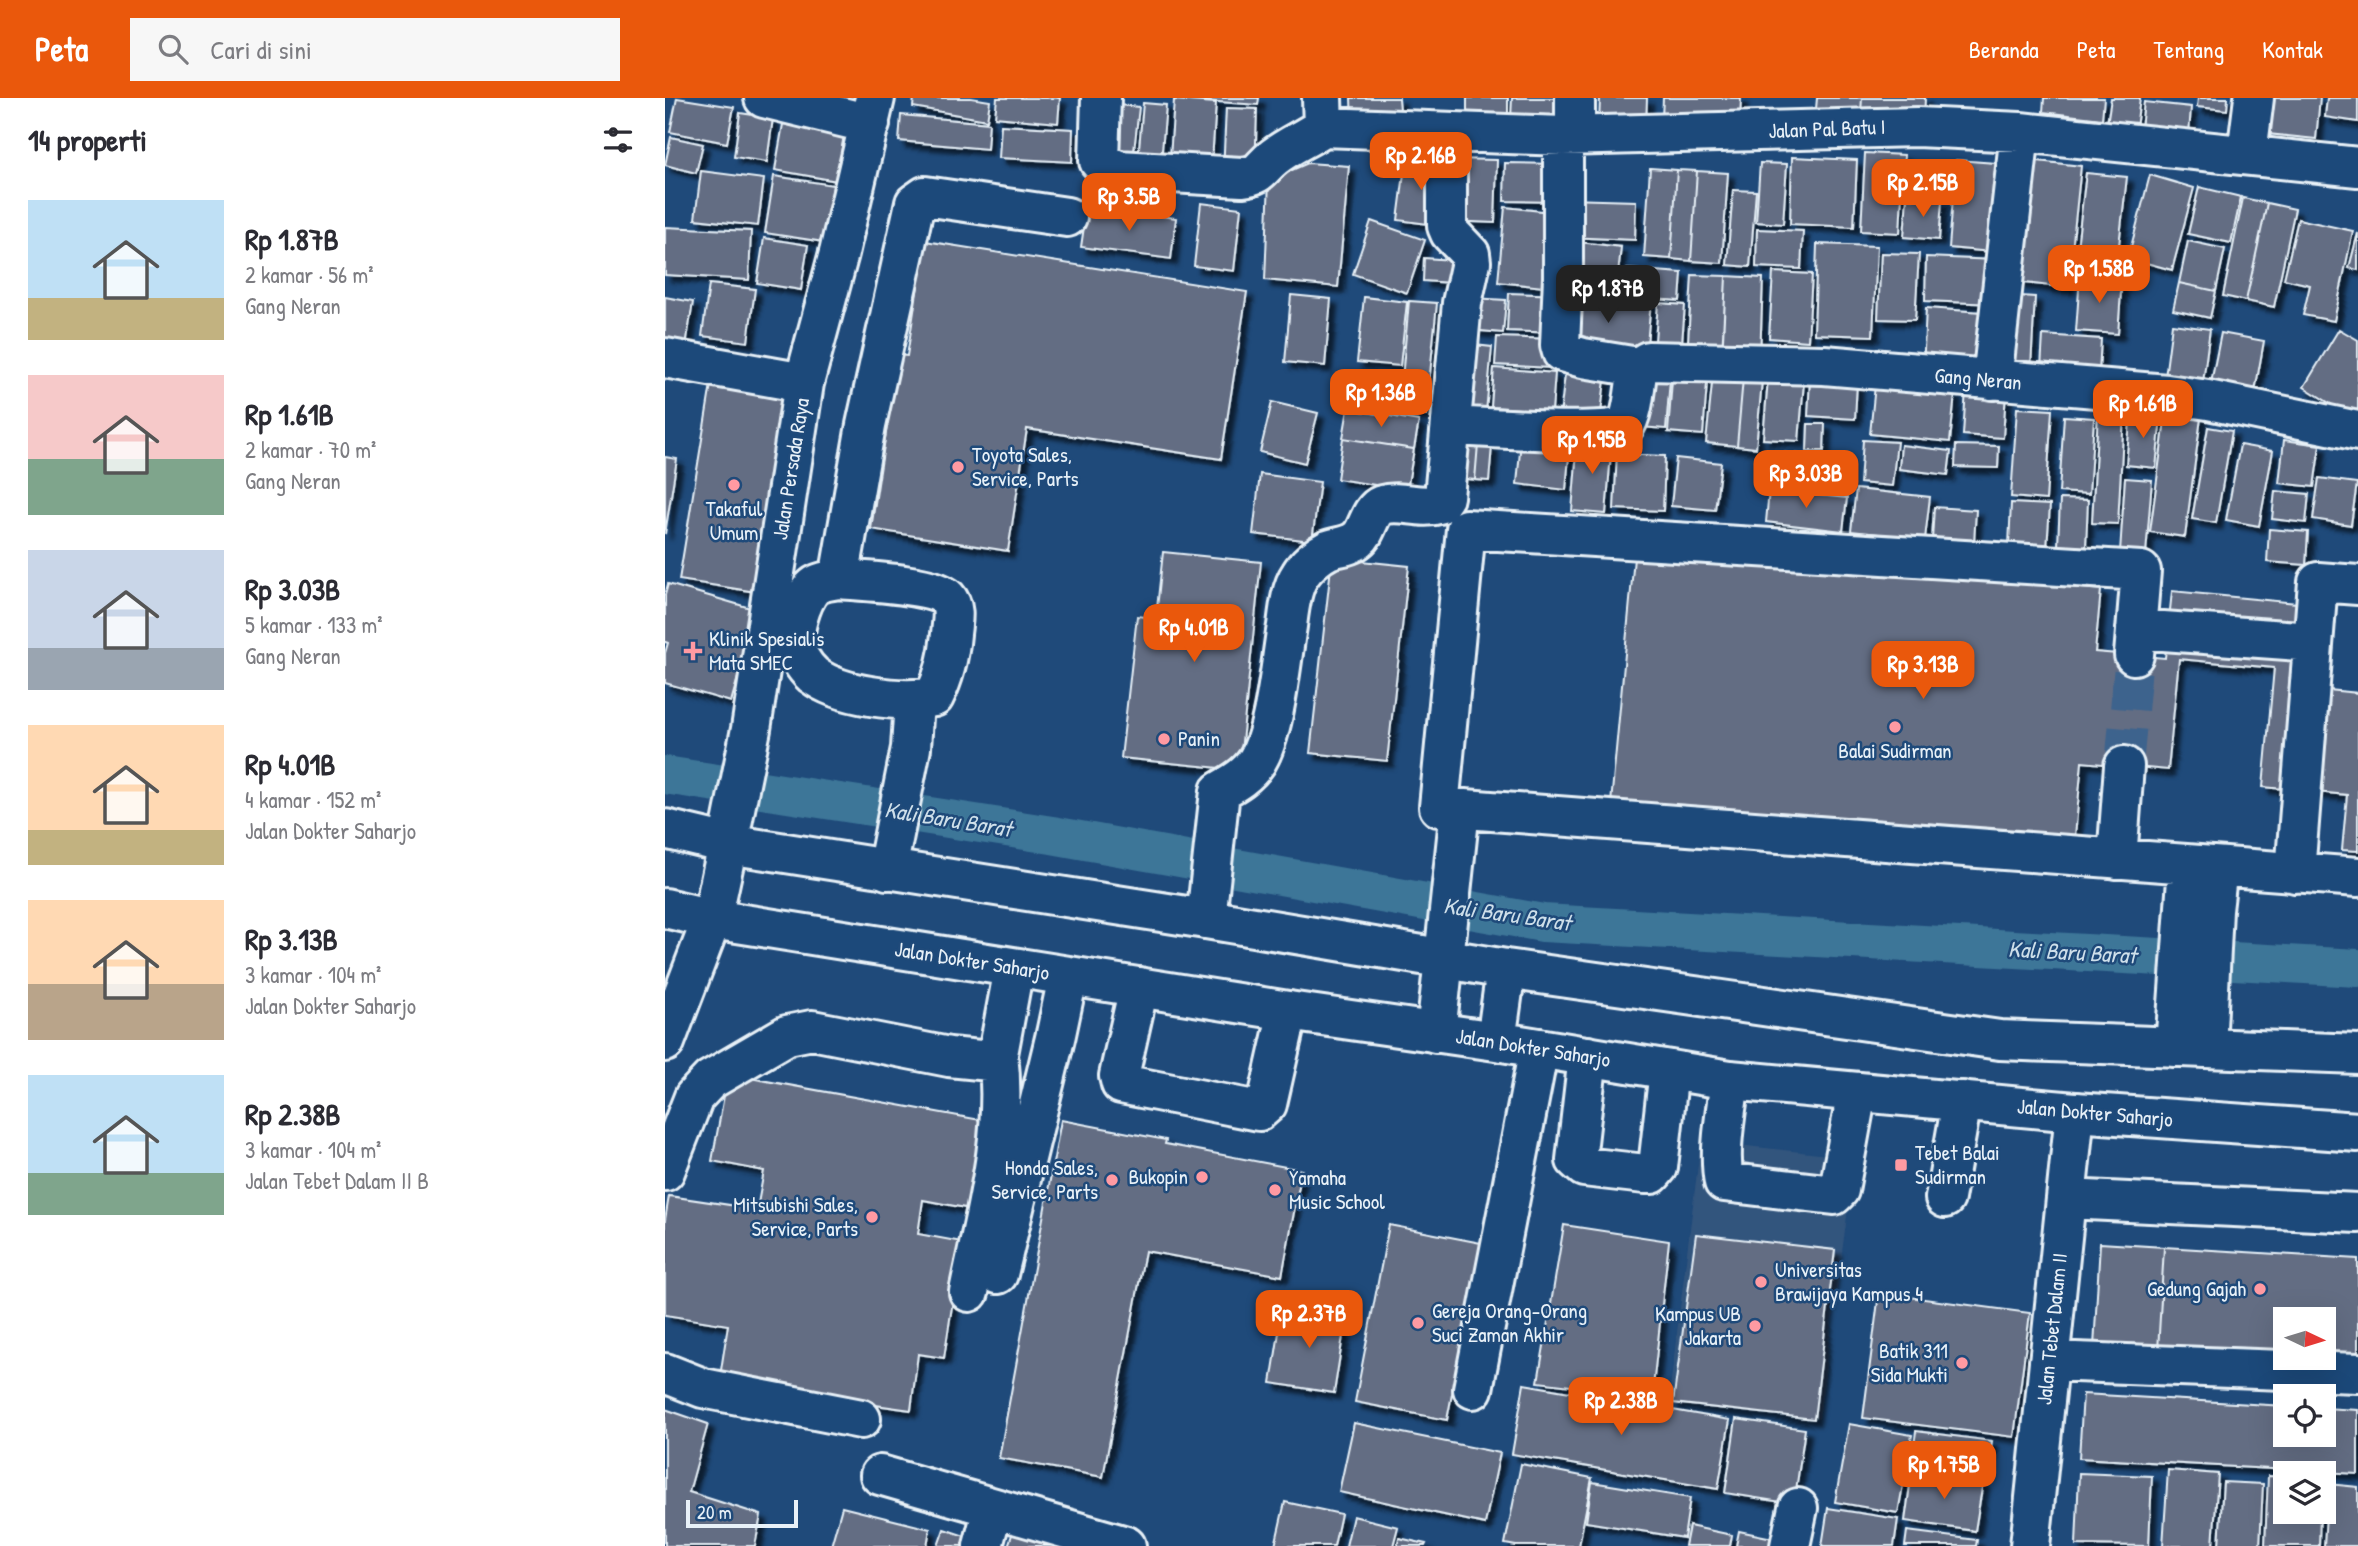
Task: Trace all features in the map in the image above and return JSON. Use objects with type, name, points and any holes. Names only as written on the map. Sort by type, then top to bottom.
[{"type":"street","points":[[764,98],[873,111]]},
{"type":"street","points":[[1101,98],[1098,161],[1118,170],[1255,176],[1323,112]]},
{"type":"street","points":[[2247,154],[2254,98]]},
{"type":"street","name":"Jalan Persada Raya","points":[[665,1042],[712,919],[751,729],[804,383],[873,111]]},
{"type":"street","name":"Jalan Pal Batu I","points":[[1323,112],[1447,132],[1571,123],[1812,114],[1917,127],[2020,132],[2358,167]]},
{"type":"street","name":"Gang Neran","points":[[1571,123],[1560,349],[1562,352],[1638,367],[1648,361],[1824,365],[2208,400],[2358,430]]},
{"type":"street","points":[[1206,919],[1220,791],[1243,777],[1257,760],[1275,702],[1290,605],[1299,576],[1310,563],[1329,550],[1345,547],[1358,539],[1377,508],[1384,504],[1403,503],[1429,507],[1439,504],[1444,497],[1462,303],[1471,262],[1471,254],[1450,233],[1447,226],[1447,132]]},
{"type":"street","points":[[1992,380],[2020,132]]},
{"type":"street","points":[[839,579],[866,425],[915,203],[925,196],[1067,217]]},
{"type":"street","points":[[665,358],[804,383]]},
{"type":"street","points":[[1451,426],[1589,432],[1619,430],[1626,424],[1629,415],[1638,367]]},
{"type":"street","points":[[2313,642],[2135,642],[2141,571],[1466,529],[1439,807],[1458,826],[2117,859],[2358,877]]},
{"type":"street","points":[[839,579],[904,585],[932,590],[946,597],[953,611],[944,677],[934,697],[914,701],[860,693],[831,685],[813,675],[802,662],[795,642],[802,602],[817,584],[839,579]]},
{"type":"street","points":[[2295,873],[2318,582],[2358,585]]},
{"type":"street","points":[[887,870],[911,748],[914,701]]},
{"type":"street","points":[[2117,859],[2125,766]]},
{"type":"street","points":[[1436,1033],[1458,826]]},
{"type":"street","points":[[665,829],[730,832],[887,870],[1506,969],[2000,1040],[2191,1031],[2358,1054]]},
{"type":"street","points":[[2191,1031],[2203,866]]},
{"type":"street","name":"Jalan Dokter Saharjo","points":[[665,908],[712,919],[1014,968],[1496,1041],[1730,1080],[2075,1112],[2358,1132]]},
{"type":"street","points":[[1014,968],[998,1054],[1001,1114],[983,1283],[1056,1034],[1067,976]]},
{"type":"street","points":[[1496,1041],[1506,969]]},
{"type":"street","points":[[1139,987],[1119,1076],[1121,1084],[1259,1111],[1268,1104],[1288,1011]]},
{"type":"street","points":[[665,1171],[694,1097],[720,1073],[787,1035],[811,1030],[949,1057],[990,1061],[998,1054]]},
{"type":"street","points":[[1473,1389],[1539,1048]]},
{"type":"street","points":[[1588,1056],[1576,1160],[1584,1167],[1652,1174],[1658,1167],[1669,1070]]},
{"type":"street","points":[[1730,1080],[1724,1133],[1724,1182],[1834,1195],[1839,1190],[1857,1092]]},
{"type":"street","points":[[1945,1198],[1962,1101]]},
{"type":"street","name":"Jalan Tebet Dalam II","points":[[2030,1546],[2075,1112]]},
{"type":"street","points":[[2066,1199],[2358,1213]]},
{"type":"street","points":[[2049,1361],[2358,1373]]},
{"type":"street","points":[[665,1373],[703,1388],[861,1419]]},
{"type":"street","points":[[880,1475],[1126,1546]]},
{"type":"street","points":[[983,1546],[993,1508]]},
{"type":"street","points":[[1790,1546],[1798,1508]]},
{"type":"shaded area","name":"Universitas Brawijaya Kampus 4","points":[[1701,1141],[1855,1158],[1819,1419],[1668,1405]]},
{"type":"building","points":[[677,98],[734,107],[727,143],[670,132]]},
{"type":"building","points":[[914,98],[971,98],[990,101],[987,120],[913,107]]},
{"type":"building","points":[[997,98],[1060,98],[1058,123],[995,117]]},
{"type":"building","points":[[1192,98],[1259,98],[1258,105]]},
{"type":"building","points":[[1351,98],[1399,98],[1401,121],[1352,124]]},
{"type":"building","points":[[1467,98],[1508,98],[1508,116],[1467,115]]},
{"type":"building","points":[[1512,98],[1569,98],[1568,121],[1511,119]]},
{"type":"building","points":[[1600,98],[1647,98],[1646,127],[1599,126]]},
{"type":"building","points":[[1663,98],[1741,98],[1740,121],[1662,118]]},
{"type":"building","points":[[1817,98],[1862,98],[1861,113],[1816,109]]},
{"type":"building","points":[[1862,98],[1925,98],[1924,118],[1861,113]]},
{"type":"building","points":[[2044,98],[2104,98],[2102,119],[2043,112]]},
{"type":"building","points":[[2111,98],[2140,98],[2136,128],[2107,124]]},
{"type":"building","points":[[2198,98],[2228,98],[2227,110],[2197,107]]},
{"type":"building","points":[[2272,98],[2320,98],[2316,139],[2268,134]]},
{"type":"building","points":[[2327,98],[2358,98],[2358,122],[2325,117]]},
{"type":"building","points":[[1174,100],[1216,103],[1211,175],[1169,172]]},
{"type":"building","points":[[2144,102],[2191,107],[2189,134],[2141,129]]},
{"type":"building","points":[[1143,103],[1166,105],[1161,162],[1138,160]]},
{"type":"building","points":[[1107,104],[1139,107],[1133,160],[1101,157]]},
{"type":"building","points":[[1226,108],[1257,109],[1255,174],[1223,173]]},
{"type":"building","points":[[740,113],[773,118],[767,162],[734,157]]},
{"type":"building","points":[[901,115],[989,123],[987,149],[899,141]]},
{"type":"building","points":[[783,124],[844,134],[837,181],[775,170]]},
{"type":"building","points":[[1001,125],[1073,129],[1072,162],[999,158]]},
{"type":"building","points":[[671,137],[703,144],[696,173],[665,165]]},
{"type":"building","points":[[1865,153],[1904,155],[1900,233],[1861,231]]},
{"type":"building","points":[[1792,157],[1857,160],[1854,227],[1790,224]]},
{"type":"building","points":[[1406,158],[1443,163],[1435,225],[1398,220]]},
{"type":"building","points":[[1450,159],[1497,160],[1495,223],[1448,221]]},
{"type":"building","points":[[2020,159],[2081,166],[2068,288],[2007,281]]},
{"type":"building","points":[[1956,160],[2009,164],[2002,253],[1949,248]]},
{"type":"building","points":[[1308,163],[1349,166],[1338,287],[1265,280],[1269,180]]},
{"type":"building","points":[[1505,163],[1557,164],[1556,202],[1504,201]]},
{"type":"building","points":[[1760,163],[1787,164],[1783,224],[1756,222]]},
{"type":"building","points":[[1650,168],[1677,170],[1671,259],[1644,257]]},
{"type":"building","points":[[1677,170],[1697,171],[1691,261],[1671,259]]},
{"type":"building","points":[[701,171],[764,179],[758,226],[695,219]]},
{"type":"building","points":[[1697,171],[1728,173],[1722,263],[1691,261]]},
{"type":"building","points":[[2086,173],[2127,177],[2116,271],[2075,265]]},
{"type":"building","points":[[2150,175],[2194,188],[2172,270],[2128,258]]},
{"type":"building","points":[[774,176],[833,185],[824,242],[765,233]]},
{"type":"building","points":[[2199,187],[2241,197],[2231,243],[2188,234]]},
{"type":"building","points":[[1733,190],[1756,191],[1750,267],[1727,265]]},
{"type":"building","points":[[1907,198],[1942,201],[1939,240],[1904,237]]},
{"type":"building","points":[[2243,198],[2267,203],[2246,301],[2223,296]]},
{"type":"building","points":[[1567,199],[1636,201],[1635,240],[1566,237]]},
{"type":"building","points":[[1201,203],[1241,208],[1234,271],[1194,266]]},
{"type":"building","points":[[2267,203],[2295,209],[2274,307],[2246,301]]},
{"type":"building","points":[[1087,206],[1176,218],[1171,259],[1081,247]]},
{"type":"building","points":[[1505,207],[1550,212],[1543,287],[1498,282]]},
{"type":"building","points":[[2298,219],[2353,231],[2334,321],[2303,315],[2310,285],[2284,279]]},
{"type":"building","points":[[1371,221],[1425,240],[1407,293],[1353,274]]},
{"type":"building","points":[[665,227],[751,231],[749,280],[665,275]]},
{"type":"building","points":[[1757,229],[1803,231],[1801,269],[1756,267]]},
{"type":"building","points":[[2358,233],[2358,270],[2349,268]]},
{"type":"building","points":[[764,238],[808,245],[801,290],[757,283]]},
{"type":"building","points":[[925,241],[1247,292],[1221,459],[1027,429],[1008,551],[871,529],[898,355],[907,356]]},
{"type":"building","points":[[2188,241],[2225,249],[2216,291],[2179,283]]},
{"type":"building","points":[[1579,242],[1621,247],[1616,293],[1574,289]]},
{"type":"building","points":[[1817,244],[1877,246],[1873,336],[1814,334]]},
{"type":"building","points":[[1881,253],[1919,254],[1915,320],[1878,319]]},
{"type":"building","points":[[1926,257],[1996,260],[1995,304],[1925,301]]},
{"type":"building","points":[[1424,258],[1453,260],[1451,283],[1423,281]]},
{"type":"building","points":[[1627,269],[1682,273],[1680,301],[1625,297]]},
{"type":"building","points":[[1773,272],[1812,274],[1808,341],[1769,338]]},
{"type":"building","points":[[1692,275],[1726,276],[1722,361],[1687,359]]},
{"type":"building","points":[[1726,276],[1763,278],[1760,358],[1722,356]]},
{"type":"building","points":[[2080,276],[2122,278],[2118,334],[2076,331]]},
{"type":"building","points":[[2179,283],[2216,291],[2210,318],[2173,310]]},
{"type":"building","points":[[709,284],[755,289],[748,342],[702,336]]},
{"type":"building","points":[[1509,293],[1560,295],[1558,333],[1507,331]]},
{"type":"building","points":[[1570,294],[1651,301],[1646,355],[1566,349]]},
{"type":"building","points":[[1291,295],[1331,299],[1325,366],[1285,362]]},
{"type":"building","points":[[2005,295],[2035,297],[2031,367],[2000,365]]},
{"type":"building","points":[[665,297],[693,302],[685,352],[665,348]]},
{"type":"building","points":[[1364,297],[1407,302],[1400,366],[1357,362]]},
{"type":"building","points":[[1472,298],[1506,300],[1503,333],[1469,330]]},
{"type":"building","points":[[1409,301],[1437,303],[1426,415],[1399,413]]},
{"type":"building","points":[[1658,303],[1685,305],[1681,356],[1654,354]]},
{"type":"building","points":[[1926,308],[1982,312],[1979,373],[1923,370]]},
{"type":"building","points":[[2172,324],[2210,329],[2202,390],[2164,385]]},
{"type":"building","points":[[2339,329],[2358,340],[2358,421],[2304,387]]},
{"type":"building","points":[[2221,333],[2264,341],[2254,397],[2210,388]]},
{"type":"building","points":[[2043,335],[2101,339],[2099,373],[2041,369]]},
{"type":"building","points":[[1497,337],[1553,339],[1552,368],[1495,365]]},
{"type":"building","points":[[1465,344],[1492,347],[1486,412],[1458,409]]},
{"type":"building","points":[[1567,358],[1607,363],[1600,421],[1560,416]]},
{"type":"building","points":[[1714,364],[1744,367],[1737,446],[1706,443]]},
{"type":"building","points":[[1769,366],[1805,370],[1799,441],[1763,439]]},
{"type":"building","points":[[1673,367],[1708,370],[1703,435],[1668,432]]},
{"type":"building","points":[[1744,367],[1763,369],[1756,448],[1737,446]]},
{"type":"building","points":[[1494,368],[1555,373],[1552,411],[1491,407]]},
{"type":"building","name":"Takaful Umum","points":[[712,378],[789,390],[756,592],[679,580]]},
{"type":"building","points":[[1644,378],[1670,379],[1666,429],[1640,427]]},
{"type":"building","points":[[1810,380],[1857,383],[1855,419],[1808,416]]},
{"type":"building","points":[[1875,385],[1955,394],[1950,442],[1870,434]]},
{"type":"building","points":[[1966,389],[2006,392],[2003,438],[1963,435]]},
{"type":"building","points":[[2168,398],[2203,403],[2185,537],[2150,532]]},
{"type":"building","points":[[1272,402],[1318,413],[1305,463],[1260,452]]},
{"type":"building","points":[[2017,408],[2052,410],[2046,500],[2011,497]]},
{"type":"building","points":[[1348,409],[1419,421],[1414,449],[1343,438]]},
{"type":"building","points":[[2131,412],[2161,416],[2156,468],[2126,465]]},
{"type":"building","points":[[2098,413],[2124,414],[2118,524],[2092,523]]},
{"type":"building","points":[[2064,416],[2094,418],[2089,494],[2059,492]]},
{"type":"building","points":[[1808,424],[1825,424],[1824,451],[1807,451]]},
{"type":"building","points":[[2208,427],[2232,431],[2216,523],[2192,519]]},
{"type":"building","points":[[1343,438],[1414,449],[1407,490],[1337,479]]},
{"type":"building","points":[[1578,438],[1612,441],[1606,514],[1572,511]]},
{"type":"building","points":[[1521,440],[1570,445],[1566,490],[1517,484]]},
{"type":"building","points":[[1863,440],[1897,442],[1892,486],[1860,483]]},
{"type":"building","points":[[2284,440],[2320,445],[2314,487],[2279,483]]},
{"type":"building","points":[[1453,443],[1478,444],[1475,480],[1450,477]]},
{"type":"building","points":[[1478,444],[1492,446],[1489,481],[1475,480]]},
{"type":"building","points":[[1901,445],[1951,451],[1948,475],[1899,469]]},
{"type":"building","points":[[1956,445],[1999,446],[1998,468],[1955,467]]},
{"type":"building","points":[[2240,445],[2273,451],[2259,526],[2226,520]]},
{"type":"building","points":[[1777,452],[1844,458],[1841,493],[1774,486]]},
{"type":"building","points":[[1617,454],[1665,456],[1663,511],[1614,509]]},
{"type":"building","points":[[665,457],[677,459],[665,534]]},
{"type":"building","points":[[1676,458],[1721,463],[1715,510],[1671,506]]},
{"type":"building","points":[[1260,474],[1320,482],[1312,541],[1253,534]]},
{"type":"building","points":[[2125,478],[2152,480],[2146,554],[2120,552]]},
{"type":"building","points":[[2319,478],[2357,483],[2351,525],[2313,519]]},
{"type":"building","points":[[1856,489],[1930,497],[1925,539],[1851,531]]},
{"type":"building","points":[[1769,490],[1847,498],[1843,531],[1766,522]]},
{"type":"building","points":[[2275,491],[2309,494],[2306,523],[2272,519]]},
{"type":"building","points":[[2060,499],[2088,500],[2086,547],[2058,546]]},
{"type":"building","points":[[2011,503],[2050,505],[2047,548],[2009,545]]},
{"type":"building","points":[[1934,507],[1976,510],[1974,543],[1932,540]]},
{"type":"building","points":[[2269,529],[2308,532],[2306,565],[2267,562]]},
{"type":"building","name":"Balai Sudirman","points":[[1635,547],[2101,590],[2095,652],[2165,658],[2172,591],[2297,603],[2289,686],[2358,693],[2358,851],[2342,850],[2347,795],[2263,787],[2274,668],[2179,659],[2168,770],[2082,762],[2073,857],[1610,814]]},
{"type":"building","points":[[1163,552],[1261,562],[1239,770],[1121,758],[1137,616],[1156,618]]},
{"type":"building","points":[[1332,558],[1409,566],[1387,761],[1310,753]]},
{"type":"building","points":[[668,584],[757,610],[731,702],[665,683],[665,653],[668,643],[665,642],[665,595]]},
{"type":"building","points":[[728,1074],[997,1123],[981,1211],[923,1200],[918,1234],[962,1242],[944,1358],[918,1354],[911,1410],[719,1383],[728,1325],[665,1315],[665,1220],[669,1196],[757,1209],[764,1171],[712,1161]]},
{"type":"building","points":[[1061,1120],[1166,1140],[1165,1144],[1302,1170],[1282,1276],[1145,1251],[1103,1477],[999,1458]]},
{"type":"building","name":"Gereja Orang-Orang Suci Zaman Akhir","points":[[1389,1225],[1481,1243],[1447,1420],[1355,1402]]},
{"type":"building","points":[[1564,1225],[1669,1241],[1652,1396],[1538,1382]]},
{"type":"building","name":"Kampus UB Jakarta","points":[[1696,1234],[1835,1250],[1814,1419],[1673,1403]]},
{"type":"building","points":[[2100,1243],[2164,1247],[2158,1351],[2094,1347]]},
{"type":"building","name":"Gedung Gajah","points":[[2164,1247],[2358,1259],[2358,1363],[2336,1362],[2336,1307],[2273,1307],[2273,1358],[2158,1351]]},
{"type":"building","points":[[1879,1293],[2030,1313],[2014,1437],[1863,1418]]},
{"type":"building","points":[[1283,1307],[1346,1317],[1334,1393],[1271,1383]]},
{"type":"building","points":[[1524,1384],[1730,1420],[1718,1489],[1512,1454]]},
{"type":"building","points":[[2083,1394],[2273,1405],[2273,1447],[2336,1447],[2336,1409],[2358,1410],[2358,1474],[2336,1473],[2336,1461],[2273,1461],[2273,1469],[2079,1458]]},
{"type":"building","points":[[665,1409],[708,1424],[689,1492],[761,1515],[755,1546],[665,1546]]},
{"type":"building","points":[[1736,1419],[1805,1429],[1794,1504],[1725,1493]]},
{"type":"building","points":[[1354,1423],[1500,1453],[1485,1524],[1339,1492]]},
{"type":"building","points":[[1849,1424],[1912,1435],[1898,1513],[1835,1502]]},
{"type":"building","points":[[1916,1431],[1992,1441],[1988,1471],[1912,1461]]},
{"type":"building","points":[[1521,1464],[1592,1478],[1579,1546],[1505,1544]]},
{"type":"building","points":[[2168,1470],[2218,1474],[2213,1546],[2163,1546]]},
{"type":"building","points":[[1912,1471],[1983,1482],[1975,1531],[1905,1521]]},
{"type":"building","points":[[2079,1473],[2152,1476],[2149,1546],[2076,1545]]},
{"type":"building","points":[[2268,1476],[2273,1476],[2273,1524],[2320,1524],[2319,1546],[2265,1546]]},
{"type":"building","points":[[1592,1482],[1690,1498],[1684,1538],[1586,1522]]},
{"type":"building","points":[[2223,1482],[2263,1484],[2260,1546],[2219,1546]]},
{"type":"building","points":[[2336,1485],[2358,1487],[2358,1546],[2324,1546],[2325,1524],[2336,1524]]},
{"type":"building","points":[[1285,1502],[1341,1514],[1334,1546],[1275,1546]]},
{"type":"building","points":[[842,1507],[930,1529],[927,1546],[831,1546]]},
{"type":"building","points":[[1828,1508],[1898,1519],[1894,1546],[1822,1546]]},
{"type":"building","points":[[1353,1516],[1398,1527],[1393,1546],[1346,1546]]},
{"type":"building","points":[[1689,1526],[1732,1535],[1730,1546],[1685,1546]]},
{"type":"building","points":[[944,1529],[980,1541],[978,1546],[938,1546]]},
{"type":"building","points":[[1739,1531],[1787,1541],[1786,1546],[1736,1546]]},
{"type":"building","points":[[1907,1531],[1977,1540],[1976,1546],[1905,1546]]},
{"type":"building","points":[[1013,1532],[1056,1546],[1008,1546]]},
{"type":"building","points":[[1399,1538],[1426,1544],[1397,1546]]},
{"type":"waterway","name":"Kali Baru Barat","points":[[665,775],[1052,835],[1543,923],[2358,968]]},
{"type":"tunnel","points":[[2124,766],[2134,655]]},
{"type":"place","name":"Toyota Sales, Service, Parts","points":[[958,467]]},
{"type":"place","name":"Takaful Umum","points":[[734,485]]},
{"type":"place","name":"Klinik Spesialis Mata SMEC","points":[[693,651]]},
{"type":"place","name":"Balai Sudirman","points":[[1895,727]]},
{"type":"place","name":"Panin","points":[[1164,739]]},
{"type":"place","name":"Tebet Balai Sudirman","points":[[1901,1165]]},
{"type":"place","name":"Bukopin","points":[[1202,1177]]},
{"type":"place","name":"Honda Sales, Service, Parts","points":[[1112,1180]]},
{"type":"place","name":"Yamaha Music School","points":[[1275,1190]]},
{"type":"place","name":"Mitsubishi Sales, Service, Parts","points":[[872,1217]]},
{"type":"place","name":"Universitas Brawijaya Kampus 4","points":[[1761,1282]]},
{"type":"place","name":"Gedung Gajah","points":[[2260,1289]]},
{"type":"place","name":"Gereja Orang-Orang Suci Zaman Akhir","points":[[1418,1323]]},
{"type":"place","name":"Kampus UB Jakarta","points":[[1755,1326]]},
{"type":"place","name":"Batik 311 Sida Mukti","points":[[1962,1363]]}]
